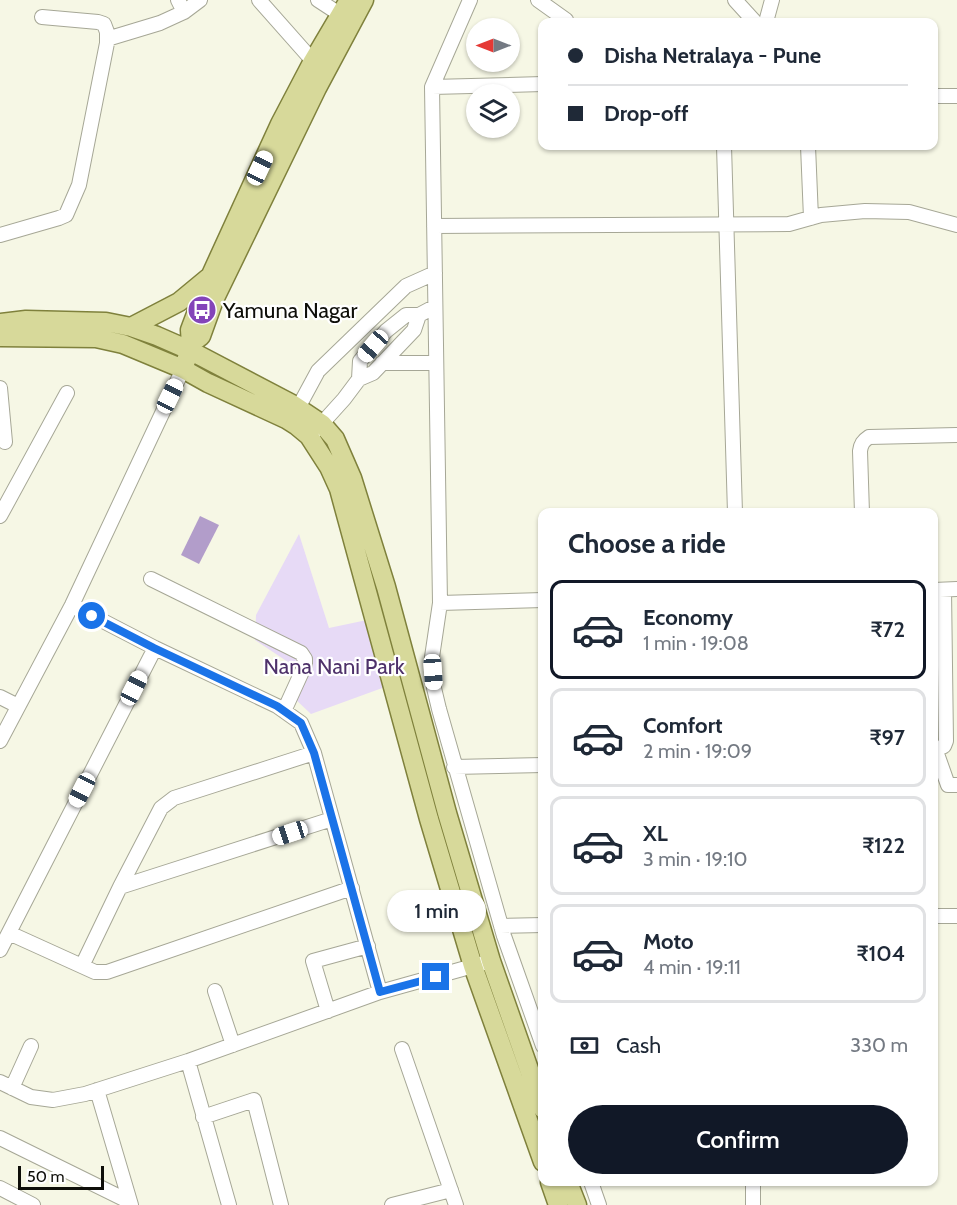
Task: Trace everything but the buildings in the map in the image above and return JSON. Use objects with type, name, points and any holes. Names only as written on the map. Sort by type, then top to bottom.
[{"type":"main road","points":[[190,347],[201,336],[214,300],[317,88],[364,0]]},
{"type":"main road","points":[[183,369],[190,347],[190,330],[210,277],[280,124],[345,7]]},
{"type":"main road","points":[[131,327],[179,302],[210,277]]},
{"type":"main road","points":[[0,322],[26,320],[106,322],[131,327],[190,347],[316,430],[335,439],[352,478],[386,587],[447,813],[491,961],[538,1095]]},
{"type":"main road","points":[[0,337],[96,338],[123,344],[208,382],[293,414]]},
{"type":"main road","points":[[316,430],[339,489],[429,819],[473,966],[538,1148]]},
{"type":"main road","points":[[551,1186],[558,1205]]},
{"type":"main road","points":[[570,1186],[577,1205]]},
{"type":"street","points":[[107,39],[160,23],[181,6],[200,0]]},
{"type":"street","points":[[259,0],[313,62]]},
{"type":"street","points":[[318,0],[345,7]]},
{"type":"street","points":[[470,0],[432,87],[440,603],[432,657],[434,687],[454,766],[501,926],[538,1032]]},
{"type":"street","points":[[538,0],[563,18]]},
{"type":"street","points":[[735,0],[751,18]]},
{"type":"street","points":[[767,18],[772,0]]},
{"type":"street","points":[[0,235],[60,218],[66,214],[79,185],[107,33],[104,24],[98,21],[42,17]]},
{"type":"street","points":[[432,87],[538,84]]},
{"type":"street","points":[[938,96],[957,96]]},
{"type":"street","points":[[724,150],[735,508]]},
{"type":"street","points":[[808,150],[811,218]]},
{"type":"street","points":[[434,226],[789,224],[820,215],[865,211],[909,212],[957,225]]},
{"type":"street","points":[[293,414],[318,371],[406,286],[435,273]]},
{"type":"street","points":[[359,379],[360,361],[386,331],[406,315],[419,315],[434,308]]},
{"type":"street","points":[[316,430],[359,379],[373,373],[414,330],[419,315]]},
{"type":"street","points":[[382,363],[435,363]]},
{"type":"street","points":[[0,741],[72,605],[183,369]]},
{"type":"street","points":[[0,387],[5,442]]},
{"type":"street","points":[[0,516],[67,393]]},
{"type":"street","points":[[862,508],[860,451],[864,440],[869,437],[957,435]]},
{"type":"street","points":[[152,579],[301,653],[305,658],[305,665],[284,711]]},
{"type":"street","points":[[938,750],[945,746],[946,741],[945,590]]},
{"type":"street","points":[[440,603],[538,600]]},
{"type":"street","points":[[72,605],[284,711],[301,723],[314,753],[380,992]]},
{"type":"street","points":[[0,950],[154,648]]},
{"type":"street","points":[[0,697],[18,706]]},
{"type":"street","points":[[82,966],[161,808],[168,801],[314,753]]},
{"type":"street","points":[[938,759],[948,785],[957,784]]},
{"type":"street","points":[[454,766],[538,765]]},
{"type":"street","points":[[120,887],[332,819]]},
{"type":"street","points":[[9,933],[95,972],[106,972],[352,888]]},
{"type":"street","points":[[938,916],[957,916]]},
{"type":"street","points":[[501,926],[538,925]]},
{"type":"street","points":[[328,1011],[313,961],[368,946]]},
{"type":"street","points":[[31,1046],[6,1085],[31,1097],[53,1100],[85,1094],[188,1061],[380,992],[491,961]]},
{"type":"street","points":[[215,992],[233,1045]]},
{"type":"street","points":[[402,1049],[456,1205]]},
{"type":"street","points":[[188,1061],[229,1205]]},
{"type":"street","points":[[96,1090],[130,1203]]},
{"type":"street","points":[[203,1117],[254,1100],[281,1205]]},
{"type":"street","points":[[0,1138],[130,1203]]},
{"type":"street","points":[[592,1186],[599,1205]]},
{"type":"street","points":[[753,1186],[753,1205]]},
{"type":"street","points":[[0,1188],[33,1205]]},
{"type":"street","points":[[392,1205],[451,1190]]},
{"type":"green space","name":"Nana Nani Park","points":[[299,534],[329,628],[367,620],[385,687],[311,714],[293,697],[294,666],[255,640],[256,615]]},
{"type":"shaded area","points":[[200,516],[219,525],[199,564],[181,555]]},
{"type":"place","name":"Yamuna Nagar","points":[[202,310]]},
{"type":"route","points":[[92,616],[277,706],[301,723],[314,753],[380,992],[436,977]]}]
